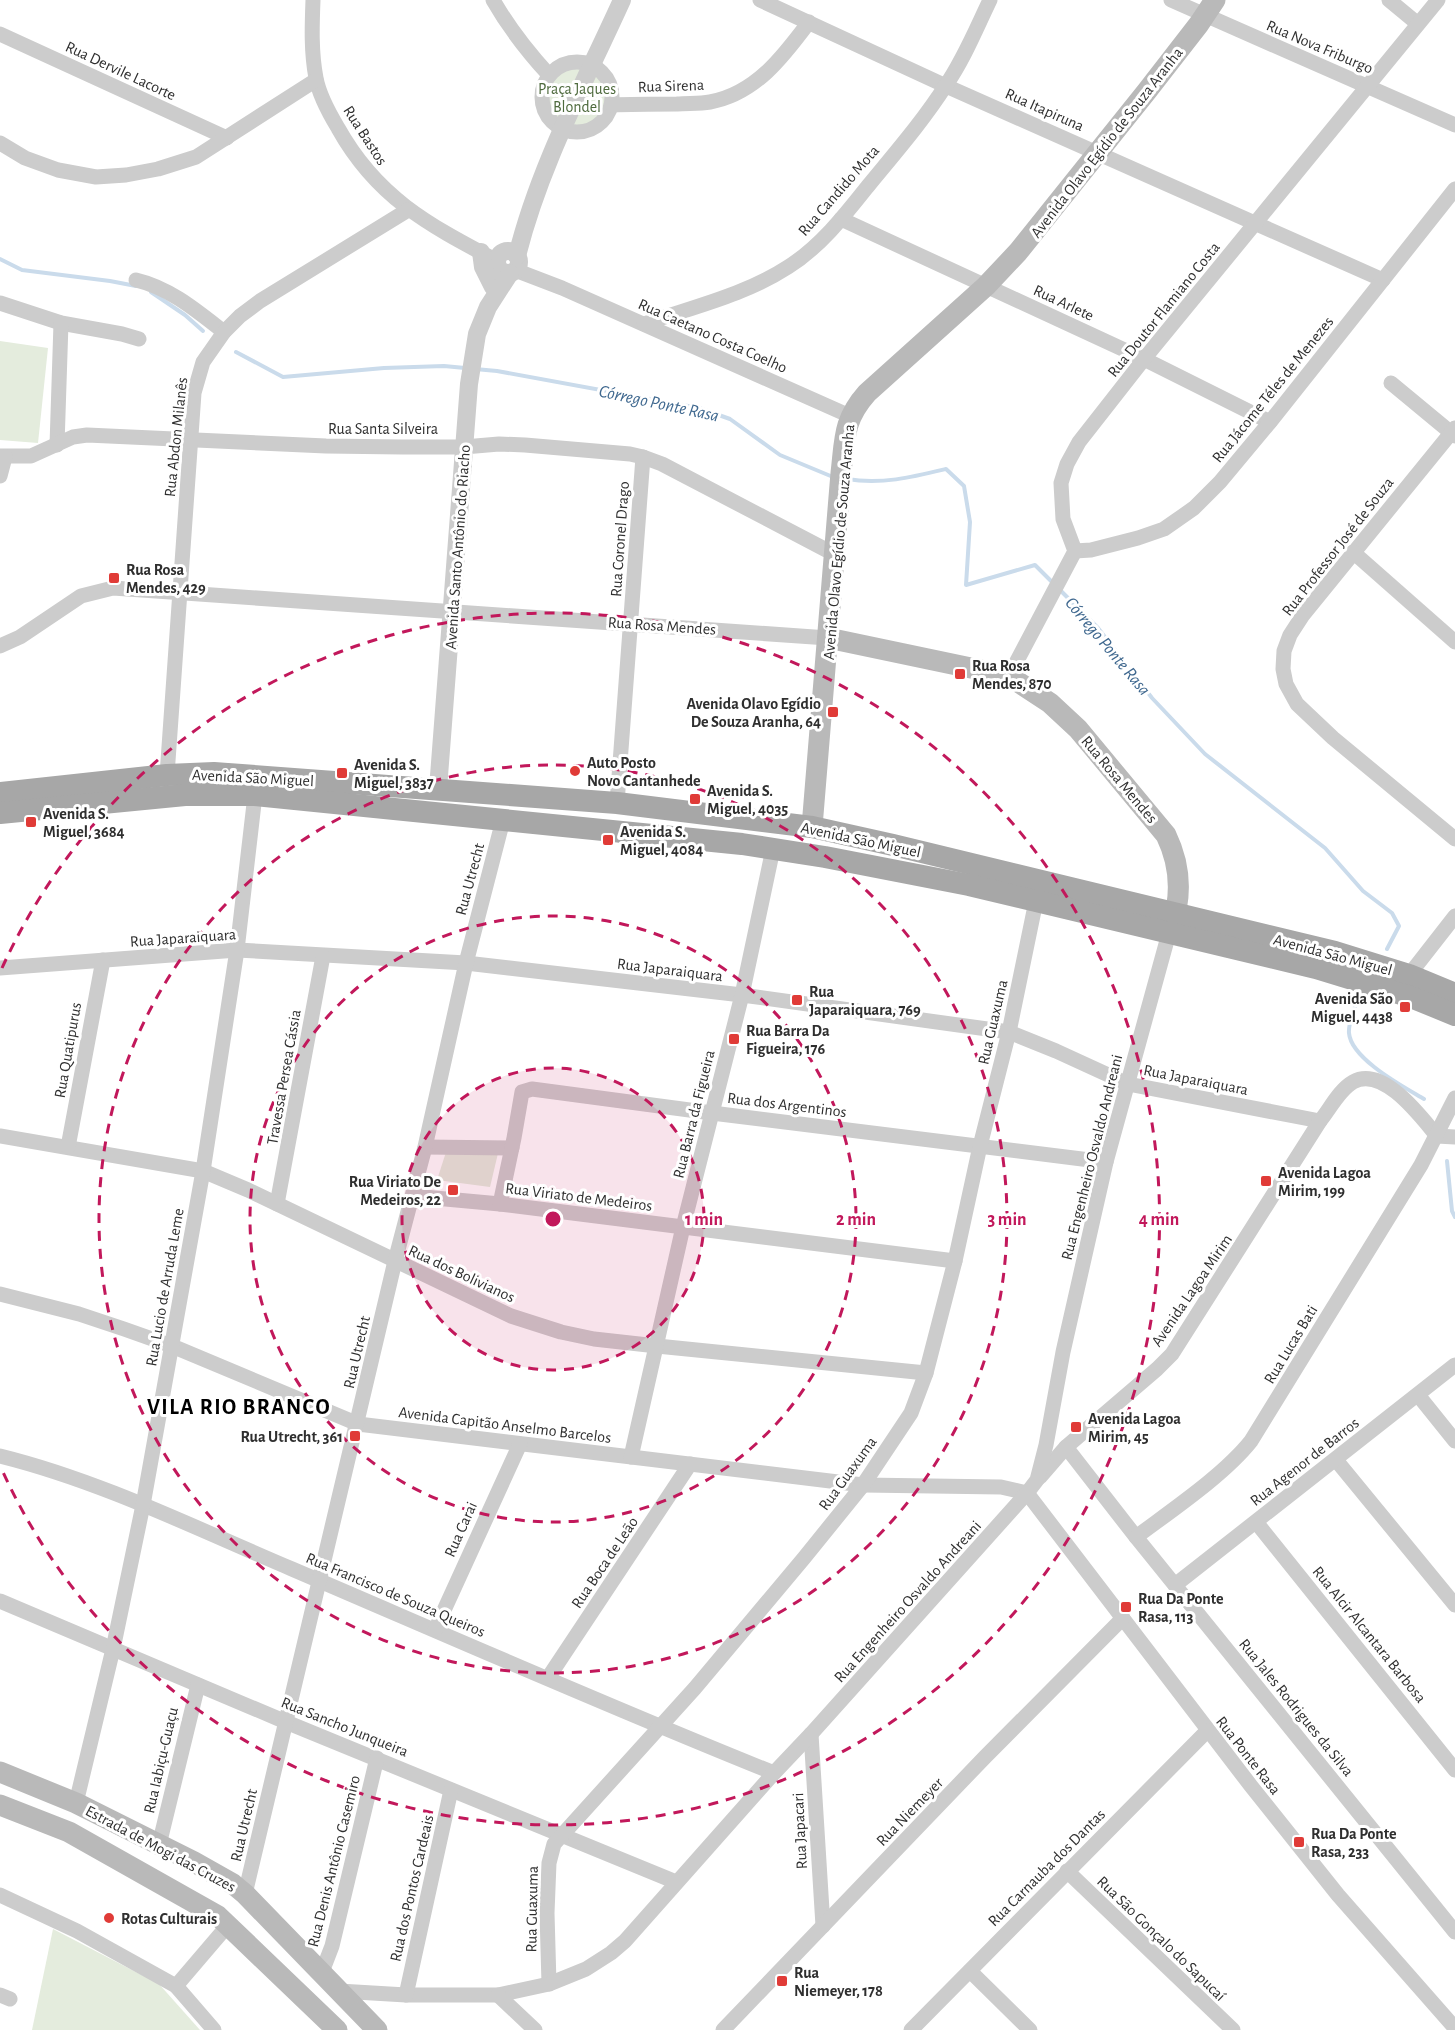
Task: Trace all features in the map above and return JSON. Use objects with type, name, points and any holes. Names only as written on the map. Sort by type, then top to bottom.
[{"type":"main road","name":"Avenida Olavo Egídio de Souza Aranha","points":[[812,827],[839,499],[845,439],[850,416],[855,406],[867,393],[986,286],[1043,223],[1210,8]]},
{"type":"main road","name":"Rua Rosa Mendes","points":[[828,638],[1009,676],[1050,703],[1078,729],[1159,825],[1172,848],[1179,884],[1173,923]]},
{"type":"main road","name":"Avenida São Miguel","points":[[0,793],[167,775],[225,774],[617,803],[812,827],[1173,923],[1357,979],[1455,1015]]},
{"type":"main road","points":[[132,799],[162,790],[166,785],[167,775]]},
{"type":"main road","name":"Avenida São Miguel","points":[[0,813],[201,794],[255,795],[742,844],[825,857],[969,885],[1036,901],[1173,923],[1346,955],[1409,975],[1455,994]]},
{"type":"main road","points":[[742,844],[805,845],[810,840],[812,827]]},
{"type":"main road","name":"Estrada de Mogi das Cruzes","points":[[0,1772],[76,1803],[216,1874],[245,1894],[377,2030]]},
{"type":"main road","name":"Estrada de Mogi das Cruzes","points":[[0,1805],[39,1819],[90,1843],[229,1924],[337,2030]]},
{"type":"street","name":"Rua Bastos","points":[[313,0],[311,31],[316,80],[330,115],[349,148],[374,180],[408,210],[509,260]]},
{"type":"street","points":[[493,0],[521,44],[549,75]]},
{"type":"street","name":"Avenida Santo Antônio do Riacho","points":[[438,789],[469,384],[474,346],[562,129],[622,0]]},
{"type":"street","name":"Rua Itapiruna","points":[[760,0],[946,86],[1383,280]]},
{"type":"street","name":"Rua Candido Mota","points":[[644,324],[731,294],[780,272],[810,250],[841,219],[914,130],[946,86],[966,53],[990,0]]},
{"type":"street","name":"Rua Nova Friburgo","points":[[1171,0],[1210,8],[1367,86],[1455,125]]},
{"type":"street","points":[[1389,0],[1418,24]]},
{"type":"street","name":"Rua Doutor Flamiano Costa","points":[[1075,551],[1063,519],[1061,483],[1067,464],[1079,442],[1438,0]]},
{"type":"street","name":"Rua Sirena","points":[[612,105],[708,103],[725,98],[743,90],[762,76],[785,54],[809,22]]},
{"type":"street","name":"Rua Dervile Lacorte","points":[[0,34],[227,138]]},
{"type":"street","points":[[581,62],[592,65],[600,70],[611,86],[612,105],[608,115],[593,129],[572,132],[562,129],[546,115],[542,105],[544,84],[549,75],[558,67],[581,62]]},
{"type":"street","points":[[0,143],[25,158],[58,170],[96,177],[126,175],[158,169],[196,157],[316,80]]},
{"type":"street","name":"Rua Jácome Téles de Menezes","points":[[1075,551],[1091,550],[1164,529],[1194,508],[1220,482],[1270,422],[1455,189]]},
{"type":"street","name":"Rua Abdon Milanês","points":[[167,775],[194,393],[203,362],[224,332],[260,301],[408,210]]},
{"type":"street","name":"Rua Arlete","points":[[841,219],[1144,360],[1270,422]]},
{"type":"street","name":"Avenida Santo Antônio do Riacho","points":[[488,308],[493,287],[483,267],[509,260]]},
{"type":"street","name":"Rua Caetano Costa Coelho","points":[[509,260],[562,288],[850,416]]},
{"type":"street","points":[[136,280],[163,290],[194,309],[224,332]]},
{"type":"street","points":[[0,303],[62,323],[122,333],[139,339]]},
{"type":"street","points":[[57,445],[62,323]]},
{"type":"street","points":[[1391,383],[1454,432]]},
{"type":"street","name":"Rua Professor José de Souza","points":[[1454,432],[1303,615],[1290,635],[1284,651],[1283,669],[1286,684],[1297,704],[1455,840]]},
{"type":"street","name":"Rua Santa Silveira","points":[[0,476],[3,456],[31,456],[73,437],[87,435],[326,446],[464,447],[499,444],[607,451],[643,457],[834,554]]},
{"type":"street","name":"Rua Coronel Drago","points":[[617,803],[643,457]]},
{"type":"street","points":[[1009,676],[1075,551]]},
{"type":"street","points":[[1353,552],[1455,642]]},
{"type":"street","name":"Rua Rosa Mendes","points":[[0,646],[20,637],[81,596],[97,590],[113,588],[828,638]]},
{"type":"street","name":"Rua Lucio de Arruda Leme","points":[[76,1803],[113,1649],[143,1505],[203,1171],[237,950],[255,795]]},
{"type":"street","name":"Rua Utrecht","points":[[245,1894],[395,1262],[425,1147],[466,963],[503,820]]},
{"type":"street","name":"Rua Barra da Figueira","points":[[631,1457],[683,1227],[742,995],[773,849]]},
{"type":"street","name":"Rua Guaxuma","points":[[549,1984],[549,1863],[550,1852],[560,1835],[659,1727],[804,1558],[863,1485],[910,1413],[926,1373],[955,1261],[980,1146],[1009,1032],[1036,901]]},
{"type":"street","points":[[1409,975],[1455,916]]},
{"type":"street","name":"Rua Engenheiro Osvaldo Andreani","points":[[339,1991],[406,1995],[498,1995],[549,1984],[586,1969],[611,1953],[648,1916],[676,1882],[812,1734],[1027,1493],[1037,1480],[1046,1445],[1063,1352],[1106,1162],[1161,958],[1173,923]]},
{"type":"street","name":"Rua Japaraiquara","points":[[0,968],[237,950],[466,963],[742,995],[1009,1032],[1056,1050],[1128,1084],[1320,1121]]},
{"type":"street","name":"Travessa Persea Cássia","points":[[277,1204],[323,956]]},
{"type":"street","name":"Rua Quatipurus","points":[[68,1148],[103,960]]},
{"type":"street","name":"Avenida Lagoa Mirim","points":[[1037,1480],[1066,1447],[1172,1354],[1320,1121],[1354,1081],[1366,1079],[1391,1088],[1407,1102],[1437,1136]]},
{"type":"street","name":"Rua dos Argentinos","points":[[512,1148],[522,1092],[526,1089],[538,1089],[1106,1162]]},
{"type":"street","name":"Rua Lucas Bati","points":[[1136,1538],[1206,1483],[1243,1451],[1251,1441],[1437,1136],[1450,1122],[1455,1098]]},
{"type":"street","name":"Rua dos Bolivianos","points":[[0,1136],[203,1171],[511,1316],[540,1326],[594,1339],[926,1373]]},
{"type":"street","points":[[1437,1136],[1455,1137]]},
{"type":"street","points":[[425,1147],[512,1148],[500,1204]]},
{"type":"street","name":"Rua Viriato de Medeiros","points":[[413,1196],[500,1204],[955,1261]]},
{"type":"street","name":"Avenida Capitão Anselmo Barcelos","points":[[0,1294],[79,1314],[171,1346],[357,1424],[863,1485],[1001,1487],[1027,1493]]},
{"type":"street","name":"Rua Agenor de Barros","points":[[1175,1585],[1455,1365]]},
{"type":"street","points":[[1418,1395],[1455,1441]]},
{"type":"street","name":"Rua Carai","points":[[435,1630],[520,1444]]},
{"type":"street","name":"Rua Jales Rodrigues da Silva","points":[[1066,1447],[1136,1538],[1455,1932]]},
{"type":"street","name":"Rua Francisco de Souza Queiros","points":[[0,1456],[50,1469],[143,1505],[659,1727],[774,1773]]},
{"type":"street","points":[[1336,1460],[1455,1605]]},
{"type":"street","name":"Rua Boca de Leão","points":[[548,1678],[690,1464]]},
{"type":"street","name":"Rua Ponte Rasa","points":[[1027,1493],[1207,1731],[1338,1895],[1453,2028]]},
{"type":"street","name":"Rua Alcir Alcantara Barbosa","points":[[1256,1522],[1455,1770]]},
{"type":"street","name":"Rua Sancho Junqueira","points":[[0,1601],[286,1722],[676,1882]]},
{"type":"street","name":"Rua Niemeyer","points":[[723,2030],[985,1757],[1123,1618]]},
{"type":"street","name":"Rua Iabiçu-Guaçu","points":[[159,1845],[198,1684]]},
{"type":"street","name":"Rua Carnauba dos Dantas","points":[[911,2030],[1207,1731]]},
{"type":"street","name":"Rua Japacari","points":[[812,1734],[823,1926]]},
{"type":"street","name":"Rua Denis Antônio Casemiro","points":[[322,1972],[332,1946],[377,1758]]},
{"type":"street","name":"Rua dos Pontos Cardeais","points":[[406,1995],[451,1790]]},
{"type":"street","name":"Rua São Gonçalo do Sapucaí","points":[[1067,1871],[1233,2030]]},
{"type":"street","points":[[0,1894],[68,1926],[176,1986],[214,2030]]},
{"type":"street","points":[[176,1986],[229,1924]]},
{"type":"street","points":[[969,1971],[1030,2030]]},
{"type":"street","points":[[498,1995],[535,2030]]},
{"type":"green space","name":"Praça Jaques Blondel","points":[[577,64],[590,66],[600,74],[608,84],[610,97],[608,110],[600,120],[590,128],[577,130],[564,128],[554,120],[546,110],[544,97],[546,84],[554,74],[564,66]]},
{"type":"green space","points":[[0,341],[48,348],[38,443],[0,440]]},
{"type":"green space","points":[[447,1149],[499,1149],[490,1187],[437,1180]]},
{"type":"green space","points":[[53,1929],[159,1984],[200,2030],[32,2030]]},
{"type":"waterway","name":"Córrego Ponte Rasa","points":[[0,259],[22,270],[136,286]]},
{"type":"waterway","name":"Córrego Ponte Rasa","points":[[151,292],[185,315],[203,331]]},
{"type":"waterway","name":"Córrego Ponte Rasa","points":[[236,352],[283,377],[384,368],[444,366],[465,368]]},
{"type":"waterway","name":"Córrego Ponte Rasa","points":[[475,369],[497,371],[699,408],[730,419],[780,455],[833,477]]},
{"type":"waterway","name":"Córrego Ponte Rasa","points":[[847,479],[885,481],[946,469],[964,486],[970,522],[966,585],[1035,565],[1053,583]]},
{"type":"waterway","name":"Córrego Ponte Rasa","points":[[1060,590],[1098,628],[1152,698],[1205,754],[1325,848],[1363,891],[1392,913],[1399,926],[1387,949]]},
{"type":"waterway","name":"Córrego Ponte Rasa","points":[[1357,1001],[1349,1025],[1352,1043],[1368,1062],[1424,1099]]},
{"type":"waterway","name":"Córrego Ponte Rasa","points":[[1447,1161],[1452,1211],[1455,1217]]},
{"type":"place","name":"Rua Rosa Mendes, 429","points":[[114,578]]},
{"type":"place","name":"Rua Rosa Mendes, 870","points":[[960,674]]},
{"type":"place","name":"Avenida Olavo Egídio De Souza Aranha, 64","points":[[833,712]]},
{"type":"place","name":"Auto Posto Novo Cantanhede","points":[[575,771]]},
{"type":"place","name":"Avenida S. Miguel, 3837","points":[[342,773]]},
{"type":"place","name":"Avenida S. Miguel, 4035","points":[[695,799]]},
{"type":"place","name":"Avenida S. Miguel, 3684","points":[[31,822]]},
{"type":"place","name":"Avenida S. Miguel, 4084","points":[[608,840]]},
{"type":"place","name":"Rua Japaraiquara, 769","points":[[797,1000]]},
{"type":"place","name":"Avenida São Miguel, 4438","points":[[1405,1007]]},
{"type":"place","name":"Rua Barra Da Figueira, 176","points":[[734,1039]]},
{"type":"place","name":"Avenida Lagoa Mirim, 199","points":[[1266,1181]]},
{"type":"place","name":"Rua Viriato De Medeiros, 22","points":[[453,1190]]},
{"type":"place","name":"Avenida Lagoa Mirim, 45","points":[[1076,1427]]},
{"type":"place","name":"Rua Utrecht, 361","points":[[355,1436]]},
{"type":"place","name":"Rua Da Ponte Rasa, 113","points":[[1126,1607]]},
{"type":"place","name":"Rua Da Ponte Rasa, 233","points":[[1299,1842]]},
{"type":"place","name":"Rotas Culturais","points":[[109,1918]]},
{"type":"place","name":"Rua Niemeyer, 178","points":[[782,1981]]},
{"type":"district","name":"VILA RIO BRANCO","points":[[239,1406]]}]
